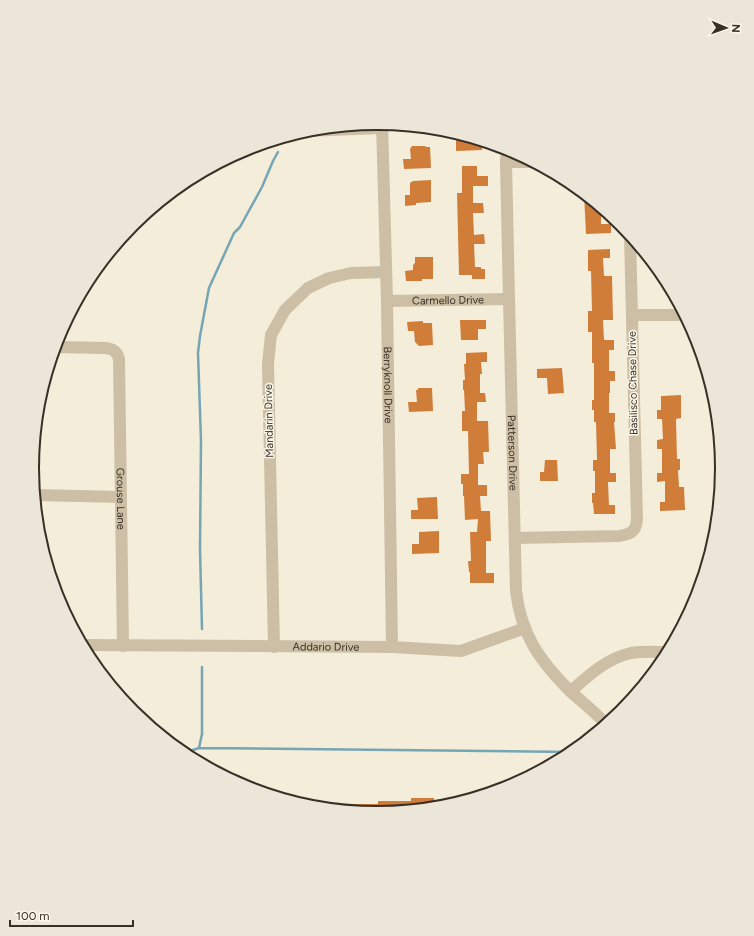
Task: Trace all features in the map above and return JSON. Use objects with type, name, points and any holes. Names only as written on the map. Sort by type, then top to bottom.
[{"type":"street","name":"Berryknoll Drive","points":[[382,130],[392,647]]},
{"type":"street","name":"Patterson Drive","points":[[506,156],[516,591],[525,628],[533,646],[544,663],[571,692],[602,720]]},
{"type":"street","points":[[506,162],[519,162]]},
{"type":"street","name":"Basilisco Chase Drive","points":[[515,538],[619,536],[628,535],[636,526],[630,244]]},
{"type":"street","name":"Mandarin Drive","points":[[274,647],[268,364],[271,335],[285,310],[308,288],[329,278],[351,273],[386,272]]},
{"type":"street","name":"Carmello Drive","points":[[386,301],[509,299]]},
{"type":"street","points":[[632,315],[678,315]]},
{"type":"street","name":"Grouse Lane","points":[[62,347],[105,348],[112,349],[118,355],[123,646]]},
{"type":"street","points":[[40,495],[121,497]]},
{"type":"street","name":"Addario Drive","points":[[90,646],[392,647],[461,651],[525,628]]},
{"type":"street","points":[[571,692],[595,671],[618,657],[631,653],[661,652]]},
{"type":"building","points":[[456,140],[482,147],[482,150],[456,151]]},
{"type":"building","points":[[412,146],[430,147],[431,168],[404,169],[403,159],[411,159],[410,149]]},
{"type":"building","points":[[462,166],[477,166],[477,176],[488,176],[488,186],[473,186],[473,203],[483,203],[484,213],[473,213],[474,235],[484,234],[485,244],[474,244],[475,267],[485,269],[485,279],[472,279],[472,275],[459,275],[457,193],[462,193]]},
{"type":"building","points":[[431,180],[431,202],[416,203],[416,205],[405,206],[405,195],[410,195],[410,183],[413,181]]},
{"type":"building","points":[[584,201],[601,215],[601,224],[611,224],[611,233],[586,234]]},
{"type":"building","points":[[610,249],[610,258],[603,258],[604,276],[612,276],[613,320],[603,320],[604,340],[614,340],[614,350],[609,350],[609,371],[615,371],[615,381],[610,381],[609,413],[615,413],[614,422],[616,449],[610,449],[610,473],[616,473],[616,482],[608,482],[609,505],[615,505],[615,514],[594,514],[592,493],[595,493],[595,471],[593,471],[593,460],[597,460],[596,422],[594,422],[594,410],[592,410],[592,400],[594,400],[594,363],[592,363],[592,332],[588,332],[588,311],[592,311],[591,271],[588,271],[588,250]]},
{"type":"building","points":[[415,257],[433,257],[433,279],[406,281],[405,271],[413,270]]},
{"type":"building","points":[[460,320],[486,320],[486,329],[478,329],[478,340],[461,340]]},
{"type":"building","points":[[423,321],[423,323],[432,323],[433,345],[419,346],[415,342],[414,331],[408,331],[407,322]]},
{"type":"building","points":[[487,352],[487,362],[481,362],[482,374],[480,374],[480,393],[485,393],[486,402],[477,402],[477,421],[488,421],[489,452],[483,452],[484,464],[478,464],[478,485],[487,485],[487,496],[480,496],[481,511],[490,511],[491,541],[486,541],[486,573],[494,573],[494,583],[470,583],[468,561],[471,561],[470,532],[477,532],[478,519],[465,520],[463,484],[461,484],[461,474],[469,474],[468,431],[462,431],[462,411],[465,411],[463,390],[463,380],[465,380],[464,364],[466,364],[466,353]]},
{"type":"building","points":[[562,368],[564,393],[548,394],[547,378],[537,378],[537,369]]},
{"type":"building","points":[[418,388],[432,388],[433,411],[409,412],[408,402],[417,402],[416,390],[418,390]]},
{"type":"building","points":[[681,395],[681,418],[676,419],[677,459],[680,459],[680,470],[678,470],[679,487],[684,487],[685,510],[660,511],[660,502],[665,502],[665,481],[657,482],[657,473],[662,473],[662,449],[657,449],[657,440],[663,439],[662,419],[657,419],[657,410],[661,410],[661,396]]},
{"type":"building","points":[[545,460],[557,460],[558,481],[540,481],[540,472],[544,472]]},
{"type":"building","points":[[437,497],[438,519],[411,519],[411,510],[418,510],[417,498]]},
{"type":"building","points":[[439,531],[439,553],[412,554],[412,544],[419,544],[419,532]]},
{"type":"building","points":[[411,798],[434,798],[434,801],[399,805],[377,806],[344,804],[378,804],[378,801],[411,801]]},
{"type":"waterway","points":[[202,629],[200,549],[201,441],[198,353],[200,336],[209,288],[234,233],[240,227],[262,187],[278,152]]},
{"type":"waterway","points":[[202,667],[202,735]]},
{"type":"waterway","points":[[202,734],[199,748],[560,752]]},
{"type":"waterway","points":[[191,751],[199,747]]}]
